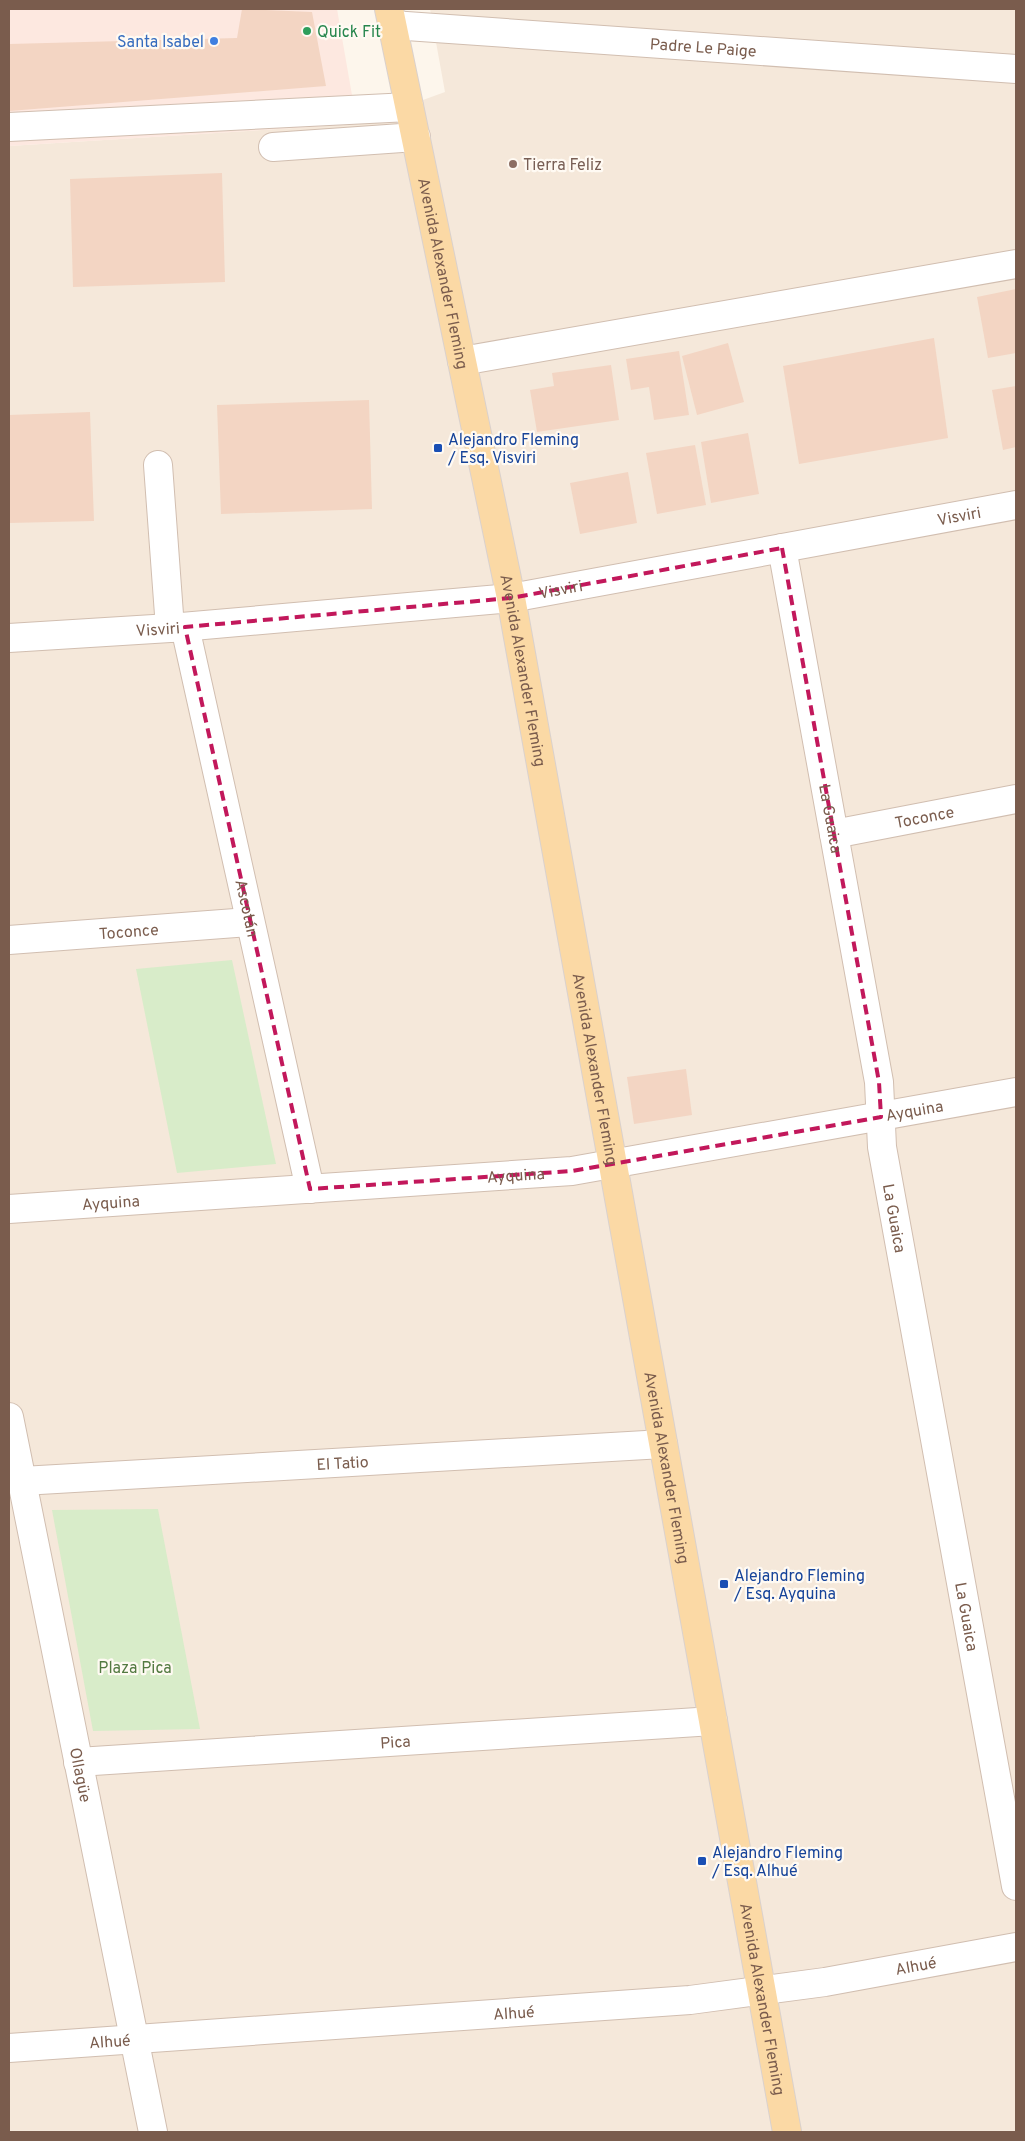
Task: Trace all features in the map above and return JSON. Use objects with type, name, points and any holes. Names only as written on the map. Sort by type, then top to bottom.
[{"type":"main road","name":"Avenida Alexander Fleming","points":[[391,17],[511,598],[788,2132]]},
{"type":"street","name":"Padre Le Paige","points":[[391,17],[1016,69]]},
{"type":"street","points":[[9,127],[409,107]]},
{"type":"street","points":[[272,147],[416,136]]},
{"type":"street","points":[[462,361],[1016,264]]},
{"type":"street","name":"Ascotán","points":[[158,465],[178,628],[249,922],[310,1189]]},
{"type":"street","name":"Visviri","points":[[9,638],[178,628],[511,598],[1016,505]]},
{"type":"street","name":"La Guaica","points":[[782,548],[879,1082],[882,1147],[1016,1886]]},
{"type":"street","name":"Toconce","points":[[834,834],[1016,800]]},
{"type":"street","name":"Toconce","points":[[9,940],[249,922]]},
{"type":"street","name":"Ayquina","points":[[9,1209],[562,1172],[613,1166],[1016,1092]]},
{"type":"street","name":"Ollagüe","points":[[9,1417],[153,2132]]},
{"type":"street","name":"El Tatio","points":[[22,1481],[663,1444]]},
{"type":"street","name":"Pica","points":[[78,1762],[713,1721]]},
{"type":"street","name":"Alhué","points":[[9,2048],[690,2000],[825,1982],[1016,1947]]},
{"type":"highlighted area","points":[[782,548],[879,1082],[881,1117],[572,1171],[310,1189],[185,627],[511,598]]},
{"type":"shaded area","points":[[9,9],[337,9],[357,124],[9,146]]},
{"type":"shaded area","points":[[430,9],[1016,9],[1016,2132],[9,2132],[9,146],[357,124],[445,92]]},
{"type":"green space","points":[[232,960],[276,1164],[177,1173],[136,969]]},
{"type":"green space","name":"Plaza Pica","points":[[158,1509],[200,1729],[93,1731],[52,1510]]},
{"type":"building","points":[[242,9],[312,12],[326,86],[9,111],[9,44],[237,38]]},
{"type":"building","points":[[222,173],[225,282],[73,287],[70,179]]},
{"type":"building","points":[[1016,289],[1016,353],[988,358],[977,297]]},
{"type":"building","points":[[934,338],[948,438],[799,464],[783,366]]},
{"type":"building","points":[[728,343],[744,402],[697,415],[682,356]]},
{"type":"building","points":[[679,351],[689,415],[654,420],[649,387],[631,390],[626,359]]},
{"type":"building","points":[[611,365],[619,420],[537,432],[530,390],[554,386],[552,373]]},
{"type":"building","points":[[1016,386],[1016,447],[1003,450],[992,390]]},
{"type":"building","points":[[369,400],[372,509],[221,514],[217,405]]},
{"type":"building","points":[[90,412],[94,521],[9,523],[9,415]]},
{"type":"building","points":[[748,433],[759,494],[711,503],[701,442]]},
{"type":"building","points":[[695,445],[706,505],[657,514],[646,453]]},
{"type":"building","points":[[628,472],[637,523],[580,534],[570,483]]},
{"type":"building","points":[[686,1069],[692,1115],[634,1124],[627,1077]]},
{"type":"place","name":"Quick Fit","points":[[307,31]]},
{"type":"place","name":"Santa Isabel","points":[[214,41]]},
{"type":"place","name":"Tierra Feliz","points":[[513,164]]},
{"type":"place","name":"Alejandro Fleming / Esq. Visviri","points":[[438,448]]},
{"type":"place","name":"Alejandro Fleming / Esq. Ayquina","points":[[724,1584]]},
{"type":"place","name":"Alejandro Fleming / Esq. Alhué","points":[[702,1861]]}]
